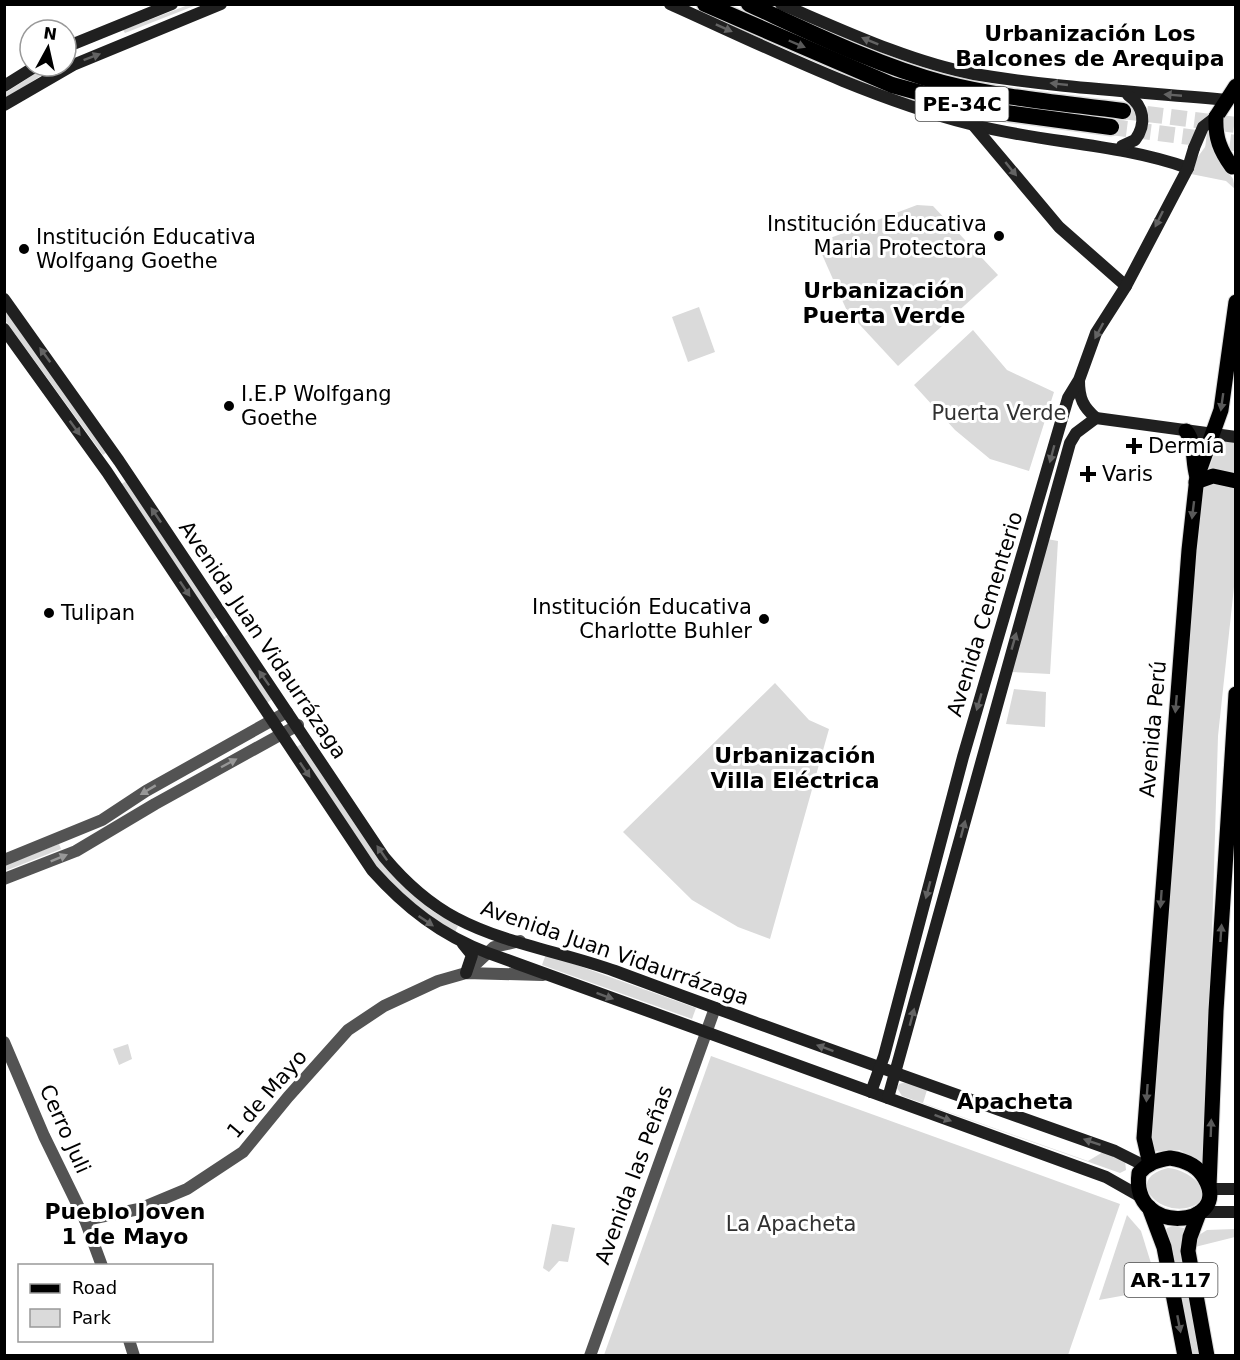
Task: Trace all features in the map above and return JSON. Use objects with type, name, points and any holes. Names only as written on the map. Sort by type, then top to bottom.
[{"type":"highway","name":"PE-34C","points":[[705,4],[892,85],[984,110],[1111,126]]},
{"type":"highway","name":"PE-34C","points":[[749,4],[896,68],[943,83],[985,92],[1123,111]]},
{"type":"main road","points":[[78,42],[172,4]]},
{"type":"main road","points":[[4,105],[73,65],[221,4]]},
{"type":"main road","points":[[670,4],[927,113],[973,125],[1150,155],[1188,168]]},
{"type":"main road","points":[[782,4],[885,47],[972,73],[1226,106]]},
{"type":"main road","points":[[110,29],[118,47]]},
{"type":"main road","points":[[4,86],[18,77]]},
{"type":"main road","points":[[1234,169],[1221,151],[1215,135],[1236,86]]},
{"type":"main road","points":[[1109,148],[1122,146],[1135,140],[1142,121],[1139,106],[1123,92]]},
{"type":"main road","name":"Avenida Cementerio","points":[[871,1092],[880,1068],[963,757],[1068,398],[1078,380],[1096,333],[1126,286],[1188,168],[1203,127],[1226,106]]},
{"type":"main road","points":[[973,125],[1059,227],[1126,286]]},
{"type":"main road","name":"Avenida Juan Vidaurrázaga","points":[[4,299],[119,460],[384,857],[403,879],[455,918],[487,933],[588,961],[896,1074],[1115,1151],[1147,1165]]},
{"type":"main road","name":"Avenida Perú","points":[[1147,1165],[1144,1138],[1172,742],[1197,480],[1215,434],[1221,410],[1236,302]]},
{"type":"main road","name":"Avenida Juan Vidaurrázaga","points":[[4,329],[106,472],[281,735],[385,884],[417,916],[462,943],[543,975],[1107,1177],[1146,1203]]},
{"type":"main road","points":[[1078,380],[1082,401],[1096,418],[1236,437]]},
{"type":"main road","name":"Avenida Cementerio","points":[[888,1098],[1070,443],[1076,433],[1096,418]]},
{"type":"main road","points":[[1186,431],[1193,440],[1193,463],[1197,480],[1213,476],[1236,481]]},
{"type":"main road","points":[[1209,1188],[1216,1000],[1236,694]]},
{"type":"main road","points":[[462,943],[472,955],[466,973]]},
{"type":"main road","points":[[1147,1165],[1160,1159],[1180,1160],[1198,1170],[1209,1188]]},
{"type":"main road","name":"AR-117","points":[[1147,1165],[1139,1173],[1138,1181],[1164,1246],[1185,1356]]},
{"type":"main road","points":[[1209,1188],[1236,1189]]},
{"type":"main road","name":"AR-117","points":[[1207,1356],[1188,1251],[1190,1237],[1200,1213],[1209,1200],[1209,1188]]},
{"type":"main road","points":[[1146,1203],[1157,1214],[1178,1220],[1200,1213],[1236,1212]]},
{"type":"street","points":[[4,860],[102,820],[146,791],[287,712]]},
{"type":"street","points":[[4,879],[76,851],[155,804],[298,725]]},
{"type":"street","name":"1 de Mayo","points":[[466,973],[494,947],[520,941]]},
{"type":"street","name":"1 de Mayo","points":[[85,1220],[139,1209],[208,1176],[243,1152],[288,1097],[362,1019],[404,996],[466,973],[543,975]]},
{"type":"street","name":"Avenida las Peñas","points":[[590,1356],[715,1008]]},
{"type":"street","name":"Cerro Juli","points":[[4,1042],[44,1136],[85,1220],[101,1264]]},
{"type":"green space","points":[[188,5],[194,6],[125,33],[123,30]]},
{"type":"green space","points":[[28,78],[37,78],[5,99],[5,93]]},
{"type":"green space","points":[[1208,143],[1233,179],[1235,189],[1226,181],[1186,173]]},
{"type":"green space","points":[[917,205],[933,206],[998,275],[898,366],[847,311],[817,243]]},
{"type":"green space","points":[[699,307],[715,352],[688,362],[672,317]]},
{"type":"green space","points":[[4,308],[107,452],[103,455],[5,320]]},
{"type":"green space","name":"Puerta Verde","points":[[973,330],[1007,370],[1054,392],[1029,471],[990,459],[955,430],[914,385]]},
{"type":"green space","points":[[1224,441],[1235,443],[1235,472],[1208,471],[1217,447]]},
{"type":"green space","points":[[126,481],[217,617],[212,621],[120,485]]},
{"type":"green space","points":[[1209,483],[1235,486],[1236,568],[1218,736],[1205,1163],[1179,1150],[1148,1152],[1194,542],[1202,490]]},
{"type":"green space","points":[[1047,539],[1058,541],[1050,674],[1011,672]]},
{"type":"green space","points":[[228,634],[272,699],[267,703],[223,638]]},
{"type":"green space","points":[[775,683],[809,720],[829,729],[770,939],[738,927],[692,900],[623,832]]},
{"type":"green space","points":[[1014,689],[1046,692],[1045,727],[1006,724]]},
{"type":"green space","points":[[302,744],[388,871],[431,910],[458,926],[455,932],[428,915],[382,875],[296,747]]},
{"type":"green space","points":[[59,844],[61,849],[5,871],[5,865]]},
{"type":"green space","points":[[546,954],[696,1008],[692,1019],[542,965]]},
{"type":"green space","points":[[128,1044],[132,1059],[119,1065],[113,1049]]},
{"type":"green space","name":"La Apacheta","points":[[711,1056],[1120,1204],[1068,1355],[604,1355]]},
{"type":"green space","points":[[906,1082],[927,1090],[923,1103],[1088,1161],[1103,1152],[1125,1160],[1126,1170],[1120,1173],[902,1096],[897,1088],[899,1084]]},
{"type":"green space","points":[[1168,1168],[1185,1173],[1199,1184],[1203,1190],[1203,1196],[1199,1202],[1190,1207],[1178,1209],[1167,1207],[1151,1195],[1147,1188],[1148,1180],[1155,1173]]},
{"type":"green space","points":[[1127,1215],[1141,1231],[1159,1289],[1099,1300]]},
{"type":"green space","points":[[552,1224],[575,1228],[568,1262],[559,1261],[549,1272],[543,1268]]},
{"type":"green space","points":[[1173,1226],[1184,1228],[1181,1255],[1200,1355],[1193,1355],[1166,1231],[1167,1228]]},
{"type":"green space","points":[[1235,1229],[1235,1237],[1195,1247],[1199,1235],[1207,1230]]},
{"type":"tunnel","points":[[1123,111],[1236,125]]},
{"type":"tunnel","points":[[1111,127],[1236,143]]},
{"type":"place","name":"Institución Educativa Maria Protectora","points":[[999,236]]},
{"type":"place","name":"Institución Educativa Wolfgang Goethe","points":[[24,249]]},
{"type":"place","name":"I.E.P Wolfgang Goethe","points":[[229,406]]},
{"type":"place","name":"Dermía","points":[[1134,446]]},
{"type":"place","name":"Varis","points":[[1088,474]]},
{"type":"place","name":"Tulipan","points":[[49,613]]},
{"type":"place","name":"Institución Educativa Charlotte Buhler","points":[[764,619]]},
{"type":"district","name":"Urbanización Los Balcones de Arequipa","points":[[1090,46]]},
{"type":"district","name":"Urbanización Puerta Verde","points":[[884,302]]},
{"type":"district","name":"Urbanización Villa Eléctrica","points":[[795,768]]},
{"type":"district","name":"Apacheta","points":[[1015,1101]]},
{"type":"district","name":"Pueblo Joven 1 de Mayo","points":[[125,1224]]}]
